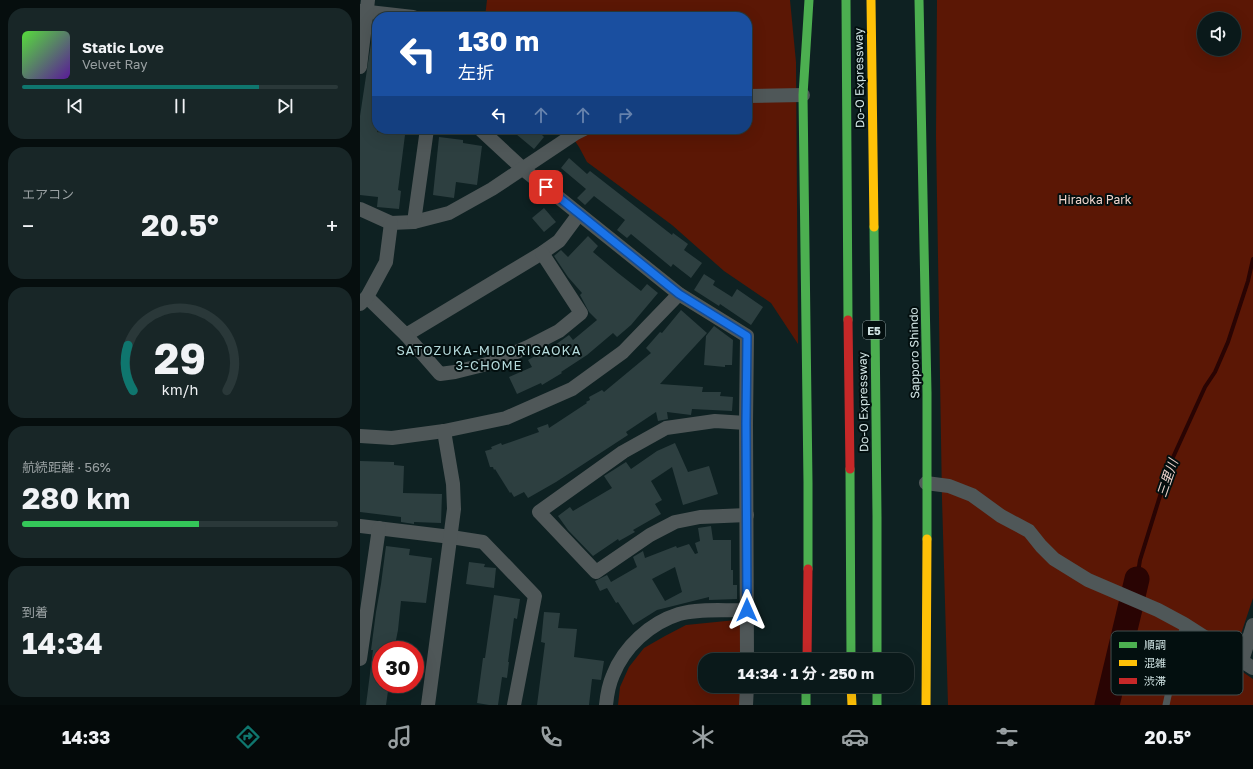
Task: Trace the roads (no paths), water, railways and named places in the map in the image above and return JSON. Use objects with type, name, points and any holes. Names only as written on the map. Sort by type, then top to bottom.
[{"type":"main road","points":[[807,653],[808,483],[803,95],[809,0]]},
{"type":"main road","name":"Do-O Expressway","points":[[846,0],[851,653]]},
{"type":"main road","name":"Do-O Expressway","points":[[870,0],[877,525],[877,653]]},
{"type":"main road","name":"Sapporo Shindo","points":[[919,0],[926,385],[926,705]]},
{"type":"main road","points":[[806,693],[806,705]]},
{"type":"main road","points":[[851,693],[852,705]]},
{"type":"main road","points":[[877,693],[878,705]]},
{"type":"street","points":[[360,66],[365,7],[389,12]]},
{"type":"street","points":[[752,96],[803,95]]},
{"type":"street","points":[[414,222],[426,134]]},
{"type":"street","points":[[485,134],[523,169],[679,294],[747,336],[746,653]]},
{"type":"street","points":[[360,209],[391,223],[414,222],[449,213],[492,189],[575,134]]},
{"type":"street","points":[[406,334],[542,253],[559,241],[579,214]]},
{"type":"street","points":[[391,223],[386,262],[363,301],[406,334],[440,374],[455,372],[491,363],[528,347],[559,330],[581,313],[542,253]]},
{"type":"street","points":[[360,436],[392,438],[444,431],[506,418],[572,390],[623,352],[679,294]]},
{"type":"street","points":[[746,423],[715,421],[666,428],[623,452],[539,512],[596,572],[650,536],[675,522],[700,517],[747,515]]},
{"type":"street","points":[[428,705],[452,536],[454,509],[453,484],[444,431]]},
{"type":"street","points":[[926,483],[948,486],[972,495],[1001,516],[1029,531],[1041,546],[1054,558],[1088,580],[1158,610],[1195,631]]},
{"type":"street","points":[[360,526],[452,536],[483,542],[535,596],[514,705]]},
{"type":"street","points":[[360,659],[379,528]]},
{"type":"street","points":[[606,705],[613,675],[622,657],[635,642],[655,625],[679,614],[704,611],[747,610]]},
{"type":"street","points":[[1248,664],[1253,625]]},
{"type":"street","points":[[746,693],[746,705]]},
{"type":"lane","points":[[1182,631],[1184,624]]},
{"type":"lane","points":[[1166,705],[1168,695]]},
{"type":"waterway","name":"三里川","points":[[1137,579],[1140,560],[1170,464],[1205,387],[1215,372],[1228,342],[1248,281],[1253,259]]},
{"type":"waterway","name":"三里川","points":[[1125,631],[1137,579]]},
{"type":"waterway","name":"三里川","points":[[1107,705],[1111,688]]},
{"type":"district","name":"SATOZUKA-MIDORIGAOKA 3-CHOME","points":[[489,358]]},
{"type":"park label","name":"Hiraoka Park","points":[[1095,199]]}]
